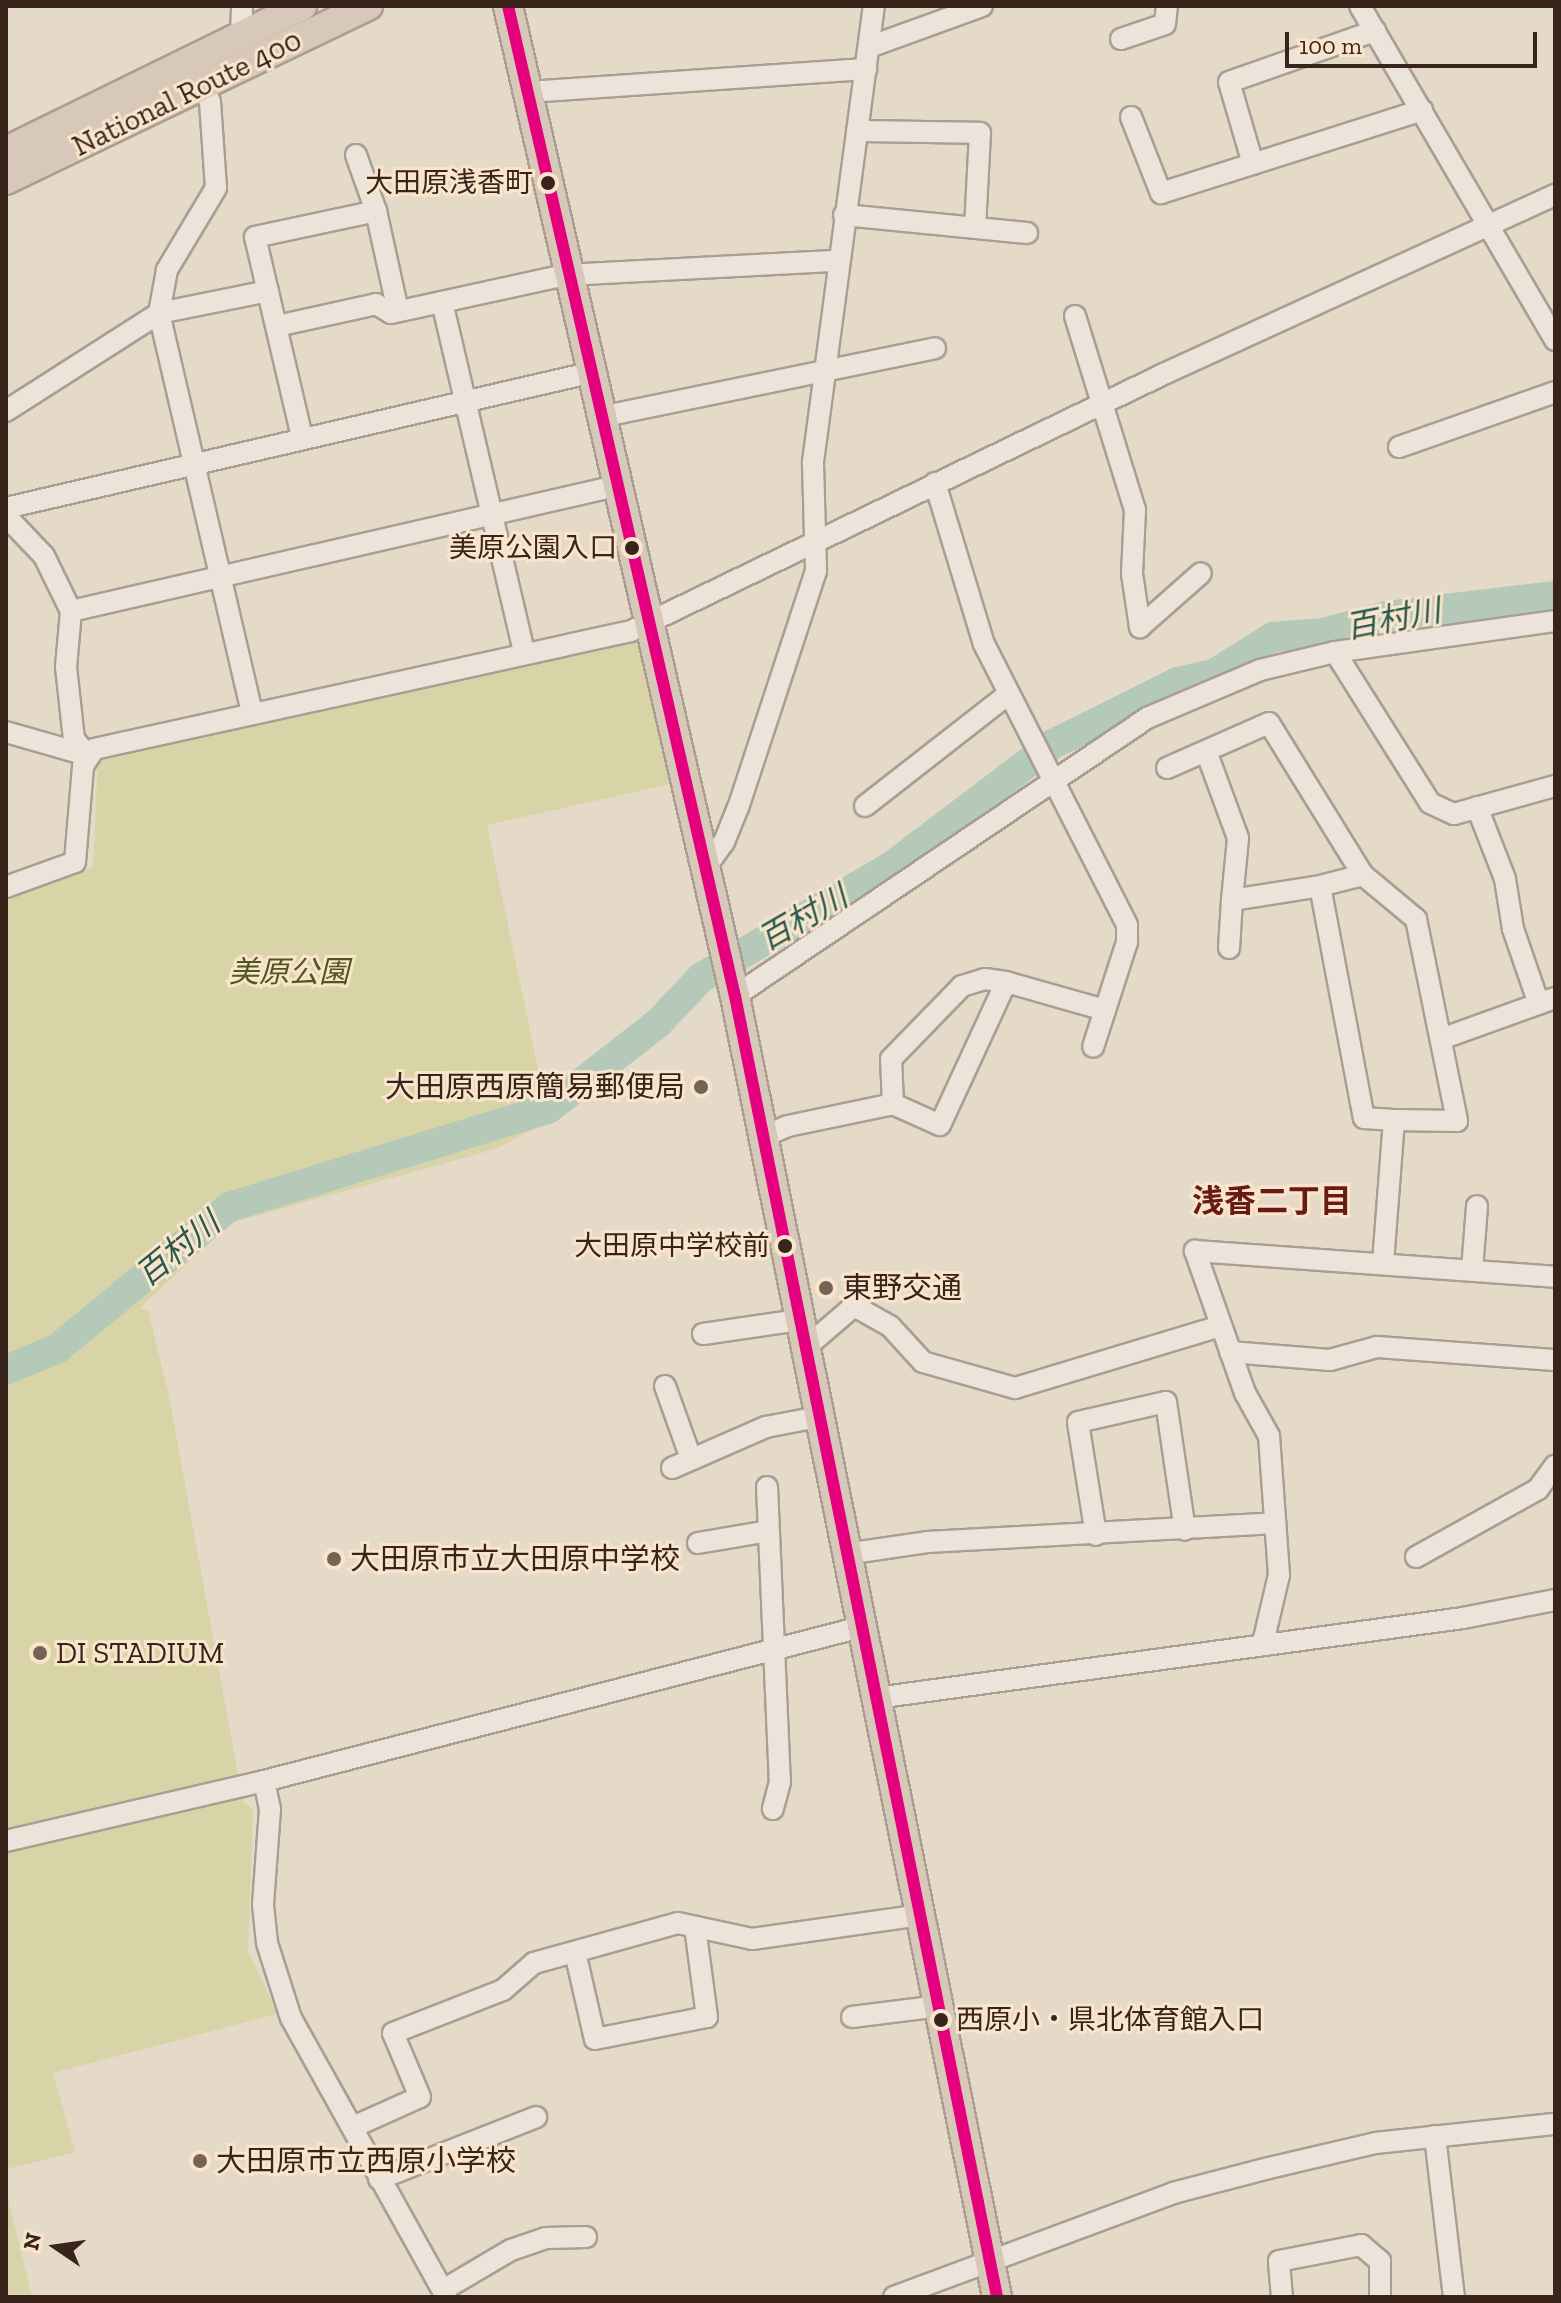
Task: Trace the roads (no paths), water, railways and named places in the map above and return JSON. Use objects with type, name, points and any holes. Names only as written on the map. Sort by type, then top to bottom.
[{"type":"highway","name":"National Route 400","points":[[6,151],[302,6]]},
{"type":"highway","name":"National Route 400","points":[[6,180],[368,6]]},
{"type":"highway","points":[[508,6],[566,275],[733,988],[997,2297]]},
{"type":"street","points":[[241,36],[242,6]]},
{"type":"street","points":[[705,868],[724,842],[809,597],[818,539],[813,462],[837,261],[874,6]]},
{"type":"street","points":[[869,47],[982,6]]},
{"type":"street","points":[[1121,39],[1165,24],[1167,6]]},
{"type":"street","points":[[1360,6],[1555,340]]},
{"type":"street","points":[[1253,164],[1229,82],[1375,31]]},
{"type":"street","points":[[527,92],[866,69]]},
{"type":"street","points":[[203,85],[210,102],[216,188],[167,270],[159,313],[252,713]]},
{"type":"street","points":[[1131,117],[1161,193],[1422,110]]},
{"type":"street","points":[[857,131],[980,133],[975,228]]},
{"type":"street","points":[[356,155],[376,211],[398,311]]},
{"type":"street","points":[[6,732],[87,755],[252,713],[631,631],[647,619],[1101,404],[1555,195]]},
{"type":"street","points":[[302,437],[255,237],[376,211]]},
{"type":"street","points":[[844,215],[1027,233]]},
{"type":"street","points":[[277,326],[376,304],[398,311],[566,275],[837,261]]},
{"type":"street","points":[[6,411],[159,313],[268,291]]},
{"type":"street","points":[[442,302],[524,652]]},
{"type":"street","points":[[1075,316],[1135,510],[1132,574],[1140,627],[1201,573]]},
{"type":"street","points":[[600,417],[935,348]]},
{"type":"street","points":[[6,508],[589,373]]},
{"type":"street","points":[[1399,447],[1555,392]]},
{"type":"street","points":[[935,483],[984,644],[1007,695],[1127,925],[1127,942],[1093,1047]]},
{"type":"street","points":[[71,611],[492,517],[616,486]]},
{"type":"street","points":[[6,516],[44,556],[71,611],[66,667],[74,739],[87,755],[75,862],[6,887]]},
{"type":"street","points":[[733,988],[1147,718],[1260,670],[1335,652],[1555,621]]},
{"type":"street","points":[[1335,652],[1430,803],[1454,814],[1555,786]]},
{"type":"street","points":[[865,806],[1007,695]]},
{"type":"street","points":[[1167,768],[1269,723],[1363,875],[1416,919],[1457,1121],[1364,1118],[1320,886]]},
{"type":"street","points":[[1206,751],[1238,838],[1229,948]]},
{"type":"street","points":[[1441,1039],[1547,1001],[1513,929],[1505,879],[1477,807]]},
{"type":"street","points":[[1232,900],[1320,886],[1363,875]]},
{"type":"street","points":[[893,1104],[891,1059],[962,986],[985,979],[1006,982],[1105,1010]]},
{"type":"street","points":[[762,1137],[788,1126],[893,1104],[940,1125],[1006,982]]},
{"type":"street","points":[[1383,1264],[1394,1120]]},
{"type":"street","points":[[1472,1270],[1477,1206]]},
{"type":"street","points":[[1263,1643],[1279,1575],[1269,1436],[1230,1352],[1195,1251],[1555,1277]]},
{"type":"street","points":[[804,1349],[854,1306],[890,1326],[923,1362],[1015,1388],[1220,1326]]},
{"type":"street","points":[[703,1334],[799,1320]]},
{"type":"street","points":[[1230,1352],[1330,1360],[1377,1347],[1555,1360]]},
{"type":"street","points":[[665,1386],[690,1456]]},
{"type":"street","points":[[1096,1535],[1078,1422],[1166,1402],[1185,1530]]},
{"type":"street","points":[[672,1468],[690,1456],[766,1427],[818,1417]]},
{"type":"street","points":[[1416,1557],[1538,1489],[1555,1466]]},
{"type":"street","points":[[767,1487],[780,1782],[773,1809]]},
{"type":"street","points":[[846,1554],[927,1542],[1275,1523]]},
{"type":"street","points":[[698,1543],[768,1531]]},
{"type":"street","points":[[876,1698],[1463,1618],[1555,1600]]},
{"type":"street","points":[[6,1841],[264,1781],[861,1627]]},
{"type":"street","points":[[264,1781],[270,1809],[263,1905],[267,1943],[291,2018],[445,2293],[523,2246],[546,2238],[586,2237]]},
{"type":"street","points":[[353,2127],[420,2097],[393,2033],[503,1990],[534,1963],[678,1923],[752,1939],[920,1915]]},
{"type":"street","points":[[575,1952],[595,2039],[707,2017],[695,1927]]},
{"type":"street","points":[[852,2017],[939,2006]]},
{"type":"street","points":[[379,2179],[536,2117]]},
{"type":"street","points":[[894,2297],[991,2264],[1173,2193],[1376,2143],[1555,2124]]},
{"type":"street","points":[[1435,2136],[1454,2297]]},
{"type":"street","points":[[1282,2297],[1279,2261],[1361,2245],[1380,2261],[1380,2297]]},
{"type":"waterway","name":"百村川","points":[[6,1370],[58,1348],[229,1207],[548,1109],[658,1023],[702,977],[892,866],[1053,744],[1178,682],[1214,674],[1273,637],[1323,633],[1387,616],[1555,596]]},
{"type":"place","name":"大田原浅香町","points":[[548,183]]},
{"type":"place","name":"美原公園入口","points":[[632,548]]},
{"type":"place","name":"大田原西原簡易郵便局","points":[[701,1087]]},
{"type":"place","name":"大田原中学校前","points":[[785,1246]]},
{"type":"place","name":"東野交通","points":[[826,1288]]},
{"type":"place","name":"大田原市立大田原中学校","points":[[334,1559]]},
{"type":"place","name":"DI STADIUM","points":[[40,1653]]},
{"type":"place","name":"西原小・県北体育館入口","points":[[941,2020]]},
{"type":"place","name":"大田原市立西原小学校","points":[[200,2161]]},
{"type":"district","name":"浅香二丁目","points":[[1272,1201]]},
{"type":"park label","name":"美原公園","points":[[289,972]]}]
